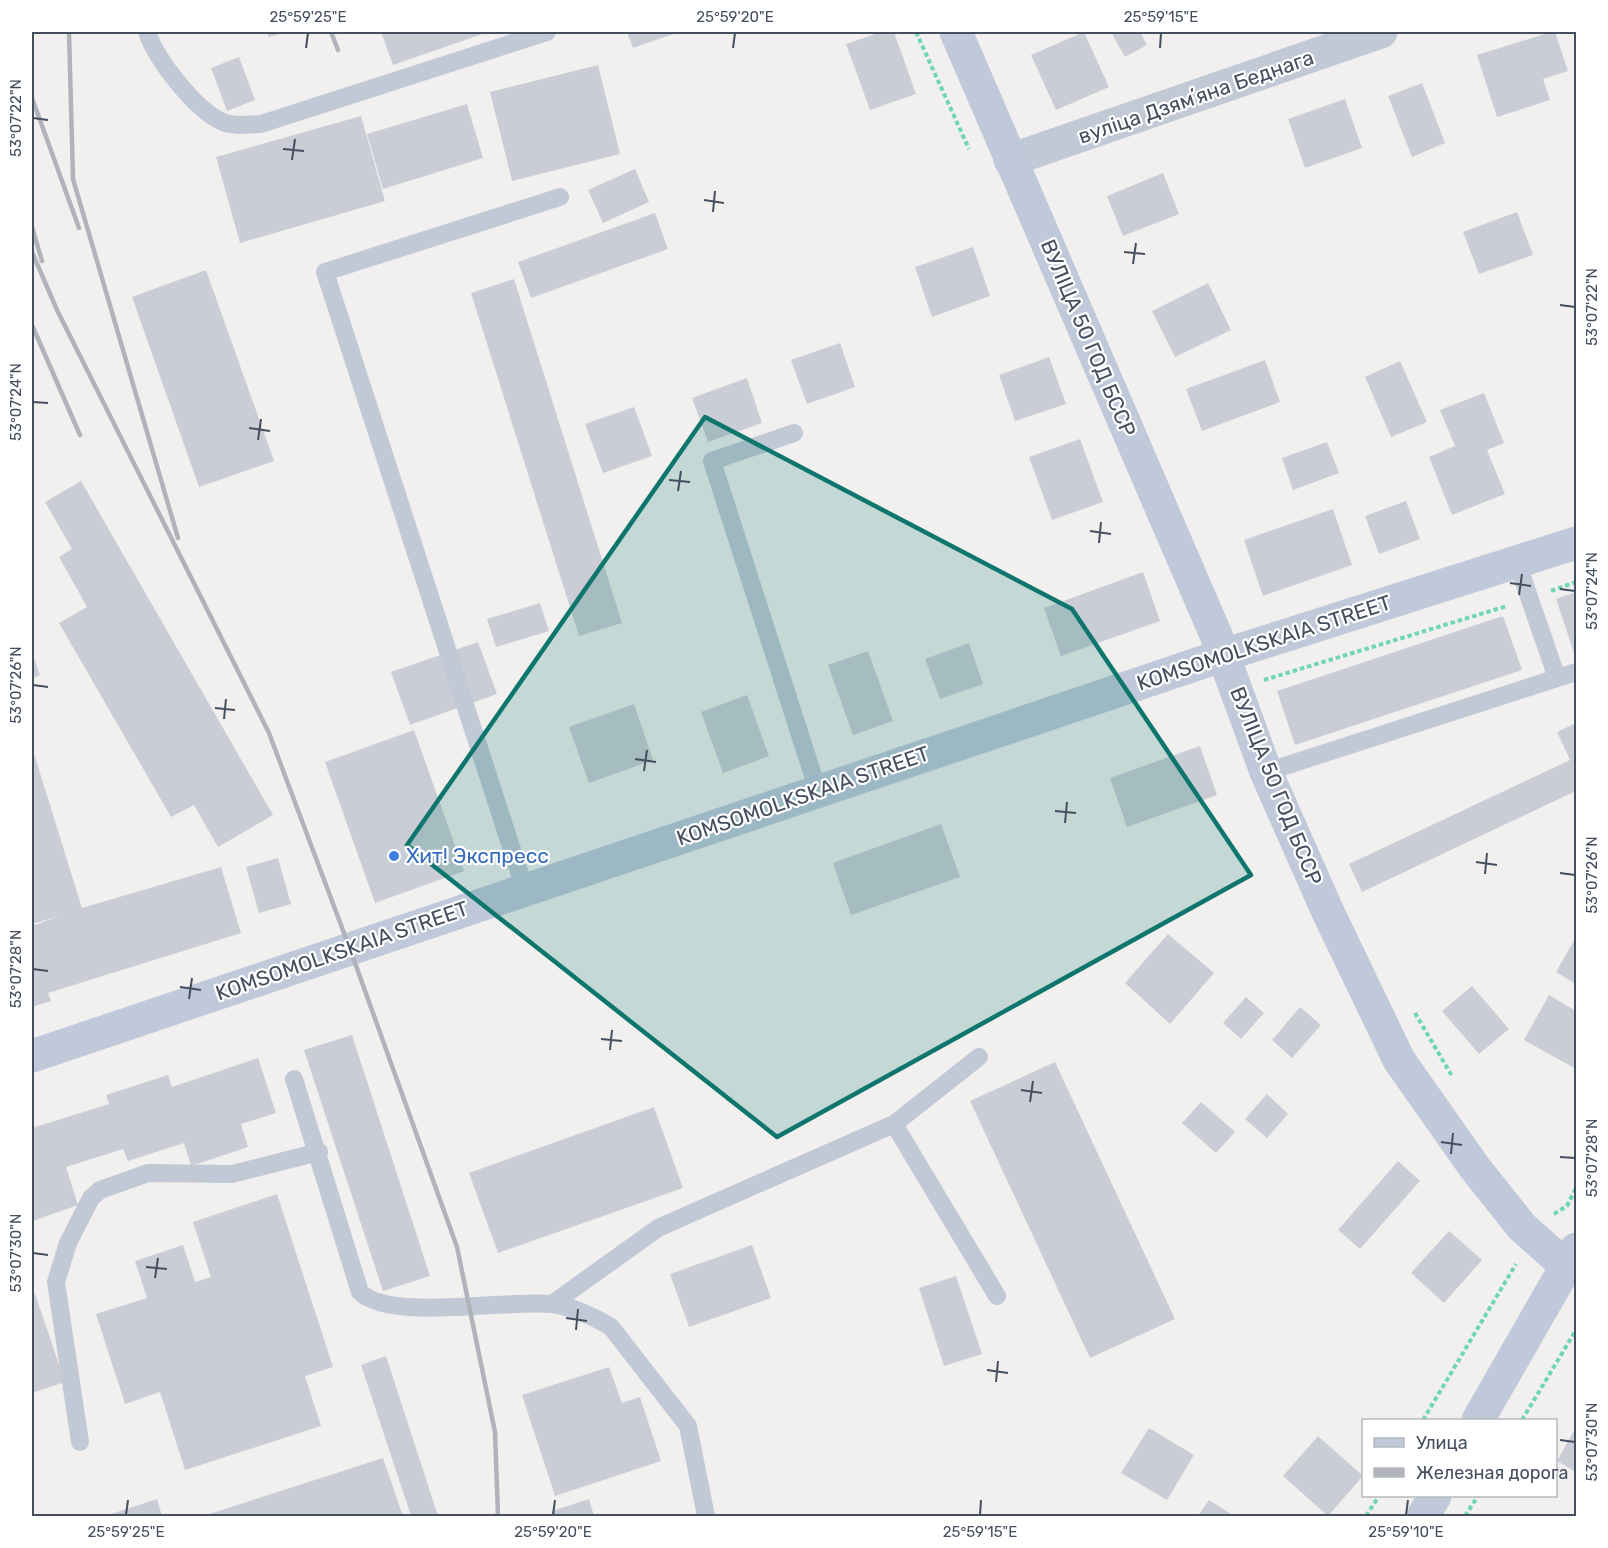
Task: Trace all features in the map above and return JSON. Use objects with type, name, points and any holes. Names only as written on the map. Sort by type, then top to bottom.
[{"type":"main road","name":"ВУЛІЦА 50 ГОД БССР","points":[[956,32],[1224,655],[1266,772],[1327,910],[1399,1060],[1475,1168],[1532,1236],[1571,1258]]},
{"type":"main road","name":"KOMSOMOLKSKAIA STREET","points":[[32,1056],[1224,655],[1576,543]]},
{"type":"main road","points":[[1479,1419],[1571,1258]]},
{"type":"main road","points":[[1423,1516],[1434,1497]]},
{"type":"street","name":"вуліца Дзямʼяна Беднага","points":[[1010,160],[1381,32]]},
{"type":"lane","points":[[147,32],[153,49],[189,96],[224,123],[261,124],[546,32]]},
{"type":"lane","points":[[525,890],[325,272],[560,196]]},
{"type":"lane","points":[[794,433],[712,461],[818,792]]},
{"type":"lane","points":[[1517,562],[1557,678]]},
{"type":"lane","points":[[1266,772],[1576,672]]},
{"type":"lane","points":[[552,1304],[658,1228],[894,1124],[979,1058]]},
{"type":"lane","points":[[294,1079],[319,1152],[360,1292],[369,1300],[383,1304],[427,1307],[552,1304],[596,1318],[611,1327],[688,1426],[706,1516]]},
{"type":"lane","points":[[894,1124],[998,1296]]},
{"type":"lane","points":[[80,1442],[56,1282],[68,1243],[91,1198],[100,1190],[148,1173],[232,1174],[319,1152]]},
{"type":"path","points":[[1261,681],[1530,599],[1576,582]]},
{"type":"path","points":[[1409,1005],[1457,1084]]},
{"type":"path","points":[[1424,1419],[1532,1236],[1548,1218],[1567,1206],[1576,1188]]},
{"type":"path","points":[[1523,1419],[1576,1330]]},
{"type":"path","points":[[1366,1516],[1378,1497]]},
{"type":"path","points":[[1465,1516],[1477,1497]]},
{"type":"highlighted area","points":[[705,417],[1072,609],[1251,875],[777,1137],[407,845]]},
{"type":"building","points":[[267,32],[286,32],[269,37]]},
{"type":"building","points":[[381,32],[488,32],[393,65]]},
{"type":"building","points":[[627,32],[679,32],[633,48]]},
{"type":"building","points":[[881,32],[894,32],[916,94],[870,110],[846,44]]},
{"type":"building","points":[[1084,32],[1109,87],[1056,110],[1031,55]]},
{"type":"building","points":[[1111,32],[1140,32],[1147,45],[1125,57]]},
{"type":"building","points":[[1555,32],[1568,71],[1543,79],[1550,100],[1497,117],[1477,55]]},
{"type":"building","points":[[239,57],[255,100],[227,111],[211,68]]},
{"type":"building","points":[[598,65],[620,154],[512,181],[490,92]]},
{"type":"building","points":[[1422,83],[1445,143],[1412,157],[1388,96]]},
{"type":"building","points":[[1345,99],[1362,148],[1305,168],[1288,119]]},
{"type":"building","points":[[467,104],[483,158],[383,189],[367,134]]},
{"type":"building","points":[[361,116],[385,201],[240,243],[216,157]]},
{"type":"building","points":[[635,169],[649,202],[603,223],[588,190]]},
{"type":"building","points":[[1163,173],[1179,214],[1123,236],[1107,196]]},
{"type":"building","points":[[1517,212],[1533,255],[1479,274],[1463,232]]},
{"type":"building","points":[[655,213],[668,249],[531,298],[518,262]]},
{"type":"building","points":[[973,247],[990,296],[932,317],[915,267]]},
{"type":"building","points":[[206,270],[274,461],[199,487],[132,297]]},
{"type":"building","points":[[514,279],[622,623],[579,636],[471,293]]},
{"type":"building","points":[[1208,283],[1231,330],[1175,357],[1152,311]]},
{"type":"building","points":[[840,343],[855,387],[807,404],[791,360]]},
{"type":"building","points":[[1049,357],[1066,404],[1015,421],[999,375]]},
{"type":"building","points":[[1265,360],[1280,402],[1202,431],[1186,389]]},
{"type":"building","points":[[1400,361],[1427,422],[1391,437],[1365,377]]},
{"type":"building","points":[[747,378],[762,423],[708,442],[692,398]]},
{"type":"building","points":[[1484,393],[1504,443],[1487,450],[1505,494],[1452,515],[1429,457],[1455,446],[1440,410]]},
{"type":"building","points":[[634,407],[652,456],[603,473],[585,424]]},
{"type":"building","points":[[1080,439],[1103,502],[1052,520],[1029,457]]},
{"type":"building","points":[[1327,442],[1339,473],[1293,490],[1282,458]]},
{"type":"building","points":[[81,481],[273,815],[218,847],[194,805],[171,817],[59,623],[87,607],[59,557],[72,549],[45,502]]},
{"type":"building","points":[[1406,501],[1420,539],[1379,554],[1365,516]]},
{"type":"building","points":[[1333,509],[1352,565],[1263,596],[1244,540]]},
{"type":"building","points":[[1143,572],[1160,621],[1061,656],[1044,608]]},
{"type":"building","points":[[1576,592],[1576,659],[1556,599]]},
{"type":"building","points":[[540,603],[549,631],[496,647],[487,619]]},
{"type":"building","points":[[1503,616],[1522,670],[1295,745],[1277,691]]},
{"type":"building","points":[[478,642],[497,694],[410,725],[391,672]]},
{"type":"building","points":[[969,643],[983,684],[940,699],[925,659]]},
{"type":"building","points":[[868,651],[893,721],[853,735],[828,665]]},
{"type":"building","points":[[32,652],[40,675],[32,678]]},
{"type":"building","points":[[747,695],[769,756],[723,773],[701,712]]},
{"type":"building","points":[[634,704],[653,760],[589,783],[569,727]]},
{"type":"building","points":[[1576,723],[1576,791],[1362,892],[1349,864],[1570,760],[1557,732]]},
{"type":"building","points":[[414,730],[464,871],[375,903],[325,762]]},
{"type":"building","points":[[1200,746],[1217,795],[1127,827],[1110,778]]},
{"type":"building","points":[[32,747],[82,908],[221,867],[241,933],[48,993],[51,1001],[32,1007],[32,926],[59,916],[32,924]]},
{"type":"building","points":[[941,824],[960,877],[851,915],[833,863]]},
{"type":"building","points":[[278,858],[291,904],[259,913],[246,867]]},
{"type":"building","points":[[1168,934],[1214,973],[1170,1024],[1125,983]]},
{"type":"building","points":[[1576,937],[1576,984],[1556,972]]},
{"type":"building","points":[[1472,986],[1509,1029],[1479,1054],[1442,1011]]},
{"type":"building","points":[[1549,995],[1576,1011],[1576,1069],[1524,1040]]},
{"type":"building","points":[[1246,997],[1264,1013],[1241,1039],[1223,1023]]},
{"type":"building","points":[[1300,1007],[1321,1025],[1292,1058],[1272,1040]]},
{"type":"building","points":[[352,1035],[430,1276],[383,1291],[304,1050]]},
{"type":"building","points":[[258,1058],[276,1113],[241,1124],[248,1147],[191,1166],[184,1143],[128,1161],[123,1149],[66,1167],[78,1205],[33,1221],[32,1128],[109,1104],[106,1095],[168,1075],[172,1087]]},
{"type":"building","points":[[1055,1062],[1175,1319],[1090,1358],[970,1101]]},
{"type":"building","points":[[1267,1094],[1288,1114],[1267,1138],[1245,1119]]},
{"type":"building","points":[[1201,1102],[1235,1132],[1216,1153],[1182,1123]]},
{"type":"building","points":[[654,1107],[683,1188],[498,1253],[469,1173]]},
{"type":"building","points":[[1398,1161],[1420,1181],[1360,1249],[1338,1230]]},
{"type":"building","points":[[277,1194],[333,1367],[305,1376],[321,1426],[185,1470],[160,1392],[125,1404],[96,1314],[147,1298],[135,1261],[183,1245],[195,1282],[211,1277],[193,1222]]},
{"type":"building","points":[[1449,1231],[1482,1260],[1444,1303],[1411,1273]]},
{"type":"building","points":[[752,1245],[771,1298],[689,1327],[670,1274]]},
{"type":"building","points":[[956,1276],[982,1354],[944,1366],[919,1288]]},
{"type":"building","points":[[35,1294],[65,1382],[32,1393],[32,1295]]},
{"type":"building","points":[[386,1356],[438,1516],[411,1516],[361,1365]]},
{"type":"building","points":[[609,1367],[622,1403],[640,1397],[661,1461],[555,1496],[522,1395]]},
{"type":"building","points":[[1576,1427],[1576,1472],[1557,1461]]},
{"type":"building","points":[[1149,1428],[1194,1455],[1167,1500],[1121,1473]]},
{"type":"building","points":[[1318,1436],[1362,1477],[1328,1516],[1283,1476]]},
{"type":"building","points":[[383,1458],[403,1516],[203,1516]]},
{"type":"building","points":[[157,1499],[162,1516],[105,1516]]},
{"type":"building","points":[[589,1499],[594,1516],[554,1516],[552,1511]]},
{"type":"building","points":[[1209,1500],[1234,1516],[1198,1516]]},
{"type":"railway","points":[[69,32],[73,179],[178,538]]},
{"type":"railway","points":[[331,32],[338,50]]},
{"type":"railway","points":[[32,98],[79,228]]},
{"type":"railway","points":[[32,227],[42,261]]},
{"type":"railway","points":[[32,252],[57,310],[269,733],[350,949],[457,1247],[495,1432],[498,1516]]},
{"type":"railway","points":[[32,325],[80,435]]},
{"type":"place","name":"Хит! Экспресс","points":[[394,856]]}]
